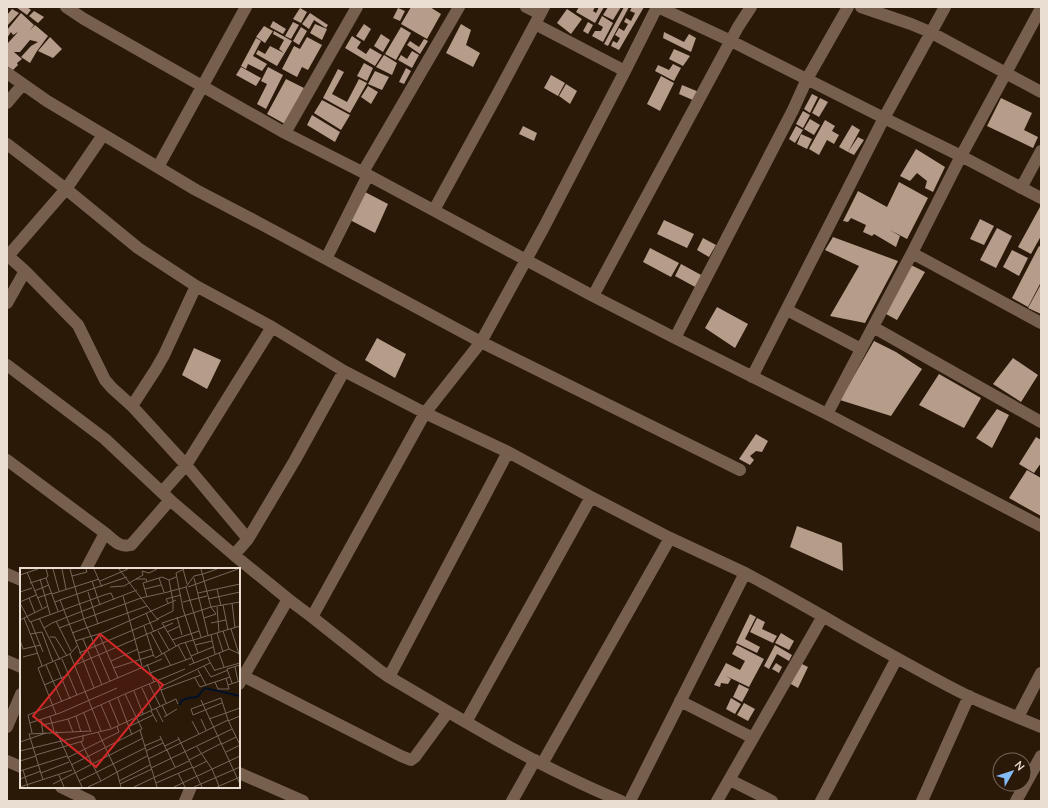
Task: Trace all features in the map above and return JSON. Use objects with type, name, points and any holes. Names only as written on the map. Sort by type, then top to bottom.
[{"type":"street","points":[[66,7],[84,19],[285,134],[366,174],[593,296],[827,414],[1041,526]]},
{"type":"street","points":[[158,167],[246,7]]},
{"type":"street","points":[[285,134],[357,7]]},
{"type":"street","points":[[326,259],[366,174],[459,7]]},
{"type":"street","points":[[526,7],[625,71]]},
{"type":"street","points":[[312,617],[424,413],[481,342],[625,71],[657,7],[731,41],[961,156],[1041,198]]},
{"type":"street","points":[[593,296],[731,41],[751,7]]},
{"type":"street","points":[[675,338],[793,110],[807,79],[848,7]]},
{"type":"street","points":[[861,7],[930,32],[1041,92]]},
{"type":"street","points":[[752,377],[884,118],[945,7]]},
{"type":"street","points":[[827,414],[912,253],[961,156],[1041,8]]},
{"type":"street","points":[[434,210],[498,95],[540,15]]},
{"type":"street","points":[[7,73],[47,101],[196,190],[481,342],[740,470]]},
{"type":"street","points":[[7,103],[23,84]]},
{"type":"street","points":[[103,135],[66,189],[8,256],[25,271],[78,325],[105,380],[132,406],[186,466],[248,539]]},
{"type":"street","points":[[7,144],[66,189],[138,248],[196,286],[272,327],[344,371],[424,413],[508,452],[670,538],[786,594],[897,658],[969,696],[1041,727]]},
{"type":"street","points":[[1021,188],[1041,151]]},
{"type":"street","points":[[912,253],[1041,323]]},
{"type":"street","points":[[7,303],[25,271]]},
{"type":"street","points":[[132,406],[156,370],[196,286]]},
{"type":"street","points":[[787,310],[862,349]]},
{"type":"street","points":[[7,460],[120,545],[125,546],[131,544],[186,466],[272,327]]},
{"type":"street","points":[[873,327],[1041,422]]},
{"type":"street","points":[[7,366],[105,439],[166,496],[234,555],[379,670],[448,712],[538,762],[621,801]]},
{"type":"street","points":[[234,555],[248,539],[295,460],[344,371]]},
{"type":"street","points":[[389,677],[508,452]]},
{"type":"street","points":[[466,722],[591,497]]},
{"type":"street","points":[[87,568],[105,533]]},
{"type":"street","points":[[512,801],[538,762],[670,538]]},
{"type":"street","points":[[630,801],[745,573]]},
{"type":"street","points":[[7,574],[20,580]]},
{"type":"street","points":[[288,599],[240,678],[411,760],[415,757],[448,712]]},
{"type":"street","points":[[718,801],[823,616]]},
{"type":"street","points":[[822,801],[897,658]]},
{"type":"street","points":[[7,661],[20,667]]},
{"type":"street","points":[[1018,717],[1041,673]]},
{"type":"street","points":[[7,727],[20,696]]},
{"type":"street","points":[[922,801],[969,696]]},
{"type":"street","points":[[680,701],[753,738]]},
{"type":"street","points":[[1016,801],[1041,756]]},
{"type":"street","points":[[7,761],[20,767]]},
{"type":"street","points":[[240,772],[302,801]]},
{"type":"street","points":[[730,780],[772,801]]},
{"type":"street","points":[[63,788],[90,801]]},
{"type":"street","points":[[185,801],[191,788]]},
{"type":"building","points":[[16,7],[27,7],[31,10],[27,15]]},
{"type":"building","points":[[411,7],[430,7],[441,14],[427,39],[401,24]]},
{"type":"building","points":[[579,7],[595,7],[593,11],[596,13],[599,7],[604,7],[595,23],[576,12]]},
{"type":"building","points":[[608,7],[621,7],[613,20],[603,15]]},
{"type":"building","points":[[624,7],[629,7],[608,46],[604,44]]},
{"type":"building","points":[[632,7],[644,7],[619,50],[611,46],[613,41],[617,43],[620,38],[615,35],[619,28],[624,31],[628,24],[624,22],[626,18],[631,21],[635,13],[630,11]]},
{"type":"building","points":[[300,8],[307,12],[301,23],[293,19]]},
{"type":"building","points":[[398,8],[405,11],[400,21],[393,18]]},
{"type":"building","points":[[12,9],[19,13],[7,26],[7,15]]},
{"type":"building","points":[[567,9],[582,19],[571,34],[557,23]]},
{"type":"building","points":[[34,11],[44,17],[38,23],[29,16]]},
{"type":"building","points":[[21,13],[34,25],[30,30],[35,25],[48,36],[30,63],[21,57],[31,46],[38,42],[30,40],[20,52],[14,52],[22,59],[17,63],[18,65],[13,70],[7,66],[7,43],[18,32],[13,35],[11,32],[7,38],[7,30]]},
{"type":"building","points":[[310,13],[328,25],[326,28],[314,20],[309,29],[302,24]]},
{"type":"building","points":[[602,16],[613,23],[603,42],[592,36],[595,31],[601,31],[603,27],[598,24]]},
{"type":"building","points":[[273,21],[286,29],[283,34],[270,27]]},
{"type":"building","points":[[293,22],[299,25],[291,39],[285,36]]},
{"type":"building","points":[[588,22],[593,25],[588,34],[583,31]]},
{"type":"building","points":[[315,24],[327,29],[322,40],[310,33]]},
{"type":"building","points":[[364,24],[371,29],[364,41],[356,36]]},
{"type":"building","points":[[461,24],[471,30],[466,45],[480,53],[473,67],[446,53]]},
{"type":"building","points":[[264,26],[273,31],[265,43],[256,37]]},
{"type":"building","points":[[301,27],[307,31],[299,45],[293,41]]},
{"type":"building","points":[[401,27],[411,33],[396,60],[385,54]]},
{"type":"building","points":[[274,31],[292,41],[277,66],[256,54],[258,50],[265,54],[270,46],[284,53],[279,49],[284,40],[273,34]]},
{"type":"building","points":[[664,32],[684,42],[689,34],[696,38],[691,52],[663,38]]},
{"type":"building","points":[[381,34],[390,40],[383,52],[374,46]]},
{"type":"building","points":[[352,36],[361,42],[357,48],[366,54],[370,48],[382,55],[375,66],[345,48]]},
{"type":"building","points":[[50,37],[62,49],[53,58],[38,51]]},
{"type":"building","points":[[307,37],[322,45],[308,70],[302,67],[297,77],[282,69],[294,46],[300,49]]},
{"type":"building","points":[[256,38],[261,41],[253,56],[267,64],[262,71],[248,64],[246,69],[241,66]]},
{"type":"building","points":[[424,39],[428,41],[420,54],[407,45],[410,41],[419,47]]},
{"type":"building","points":[[674,49],[690,56],[683,66],[669,59]]},
{"type":"building","points":[[412,51],[419,55],[412,68],[398,60],[401,55],[407,59]]},
{"type":"building","points":[[384,55],[397,63],[392,75],[376,67]]},
{"type":"building","points":[[364,63],[373,68],[367,81],[357,76]]},
{"type":"building","points":[[673,64],[681,68],[674,81],[655,71],[658,65],[669,70]]},
{"type":"building","points":[[241,67],[261,78],[256,86],[236,75]]},
{"type":"building","points":[[268,67],[283,75],[266,109],[257,104],[267,84],[261,81]]},
{"type":"building","points":[[406,68],[411,71],[404,84],[399,82]]},
{"type":"building","points":[[338,69],[344,72],[332,94],[347,102],[359,79],[367,83],[350,113],[323,98]]},
{"type":"building","points":[[375,71],[389,77],[382,90],[368,84]]},
{"type":"building","points":[[551,75],[565,83],[558,96],[544,88]]},
{"type":"building","points":[[661,76],[674,83],[660,111],[647,104]]},
{"type":"building","points":[[286,79],[304,88],[285,124],[267,114]]},
{"type":"building","points":[[566,84],[577,91],[570,104],[559,96]]},
{"type":"building","points":[[682,85],[699,92],[695,101],[679,94]]},
{"type":"building","points":[[368,86],[378,92],[371,104],[361,97]]},
{"type":"building","points":[[812,94],[818,97],[810,113],[804,109]]},
{"type":"building","points":[[820,98],[828,102],[819,117],[812,113]]},
{"type":"building","points":[[1001,98],[1032,113],[1024,130],[1038,137],[1033,148],[987,126]]},
{"type":"building","points":[[322,100],[350,115],[341,130],[314,113]]},
{"type":"building","points":[[803,111],[810,115],[803,128],[796,124]]},
{"type":"building","points":[[312,115],[340,132],[335,142],[307,125]]},
{"type":"building","points":[[810,119],[820,125],[814,135],[804,129]]},
{"type":"building","points":[[825,120],[835,126],[832,131],[839,135],[834,144],[827,140],[819,155],[809,149]]},
{"type":"building","points":[[852,125],[860,130],[848,152],[839,147]]},
{"type":"building","points":[[523,126],[537,133],[534,141],[519,134]]},
{"type":"building","points":[[796,126],[803,130],[795,143],[789,139]]},
{"type":"building","points":[[801,134],[812,139],[807,149],[797,144]]},
{"type":"building","points":[[858,137],[864,140],[854,155],[848,152]]},
{"type":"building","points":[[916,149],[945,167],[933,192],[925,188],[927,181],[917,173],[910,181],[900,176]]},
{"type":"building","points":[[899,182],[928,198],[907,239],[890,230],[900,236],[896,247],[874,234],[872,236],[863,232],[866,225],[851,218],[848,222],[843,221],[858,191],[887,207]]},
{"type":"building","points":[[365,192],[388,204],[375,233],[350,220]]},
{"type":"building","points":[[1040,207],[1041,236],[1031,254],[1018,247]]},
{"type":"building","points":[[980,219],[994,226],[984,245],[970,239]]},
{"type":"building","points":[[664,220],[694,234],[687,248],[657,234]]},
{"type":"building","points":[[997,228],[1012,236],[996,268],[980,260]]},
{"type":"building","points":[[833,237],[898,261],[865,323],[830,316],[859,266],[825,250]]},
{"type":"building","points":[[703,238],[716,245],[709,257],[697,250]]},
{"type":"building","points":[[1039,246],[1041,247],[1041,282],[1028,307],[1012,298]]},
{"type":"building","points":[[650,248],[679,263],[671,277],[643,262]]},
{"type":"building","points":[[1012,250],[1028,258],[1019,276],[1003,267]]},
{"type":"building","points":[[681,264],[703,276],[697,288],[675,276]]},
{"type":"building","points":[[911,265],[925,272],[897,320],[886,314]]},
{"type":"building","points":[[1041,284],[1041,314],[1028,308]]},
{"type":"building","points":[[717,307],[748,324],[735,348],[705,328]]},
{"type":"building","points":[[377,338],[406,354],[395,378],[365,360]]},
{"type":"building","points":[[874,341],[896,352],[922,369],[891,416],[840,400]]},
{"type":"building","points":[[194,348],[221,360],[207,389],[182,375]]},
{"type":"building","points":[[1013,358],[1038,375],[1021,402],[993,384]]},
{"type":"building","points":[[939,374],[981,398],[964,428],[919,405]]},
{"type":"building","points":[[997,409],[1009,415],[992,448],[976,438]]},
{"type":"building","points":[[756,434],[768,441],[762,452],[756,451],[750,456],[754,460],[750,465],[739,459]]},
{"type":"building","points":[[1036,437],[1041,440],[1041,463],[1034,473],[1019,464]]},
{"type":"building","points":[[1027,470],[1041,478],[1041,516],[1009,498]]},
{"type":"building","points":[[797,526],[842,543],[843,571],[790,547]]},
{"type":"building","points":[[750,614],[756,617],[745,639],[760,647],[757,653],[736,643]]},
{"type":"building","points":[[757,618],[765,622],[762,629],[777,636],[773,643],[750,632]]},
{"type":"building","points":[[781,633],[794,641],[789,650],[775,643]]},
{"type":"building","points":[[737,645],[764,659],[749,687],[726,676],[731,679],[728,684],[721,683],[720,687],[714,685],[726,663],[740,670],[745,661],[732,654]]},
{"type":"building","points":[[775,645],[792,655],[789,661],[777,654],[769,669],[764,666]]},
{"type":"building","points":[[776,663],[782,667],[779,673],[772,669]]},
{"type":"building","points":[[800,663],[808,667],[798,688],[789,683]]},
{"type":"building","points":[[739,684],[749,689],[742,702],[733,697]]},
{"type":"building","points":[[731,698],[741,704],[735,714],[726,709]]},
{"type":"building","points":[[744,703],[755,709],[748,721],[737,715]]}]
